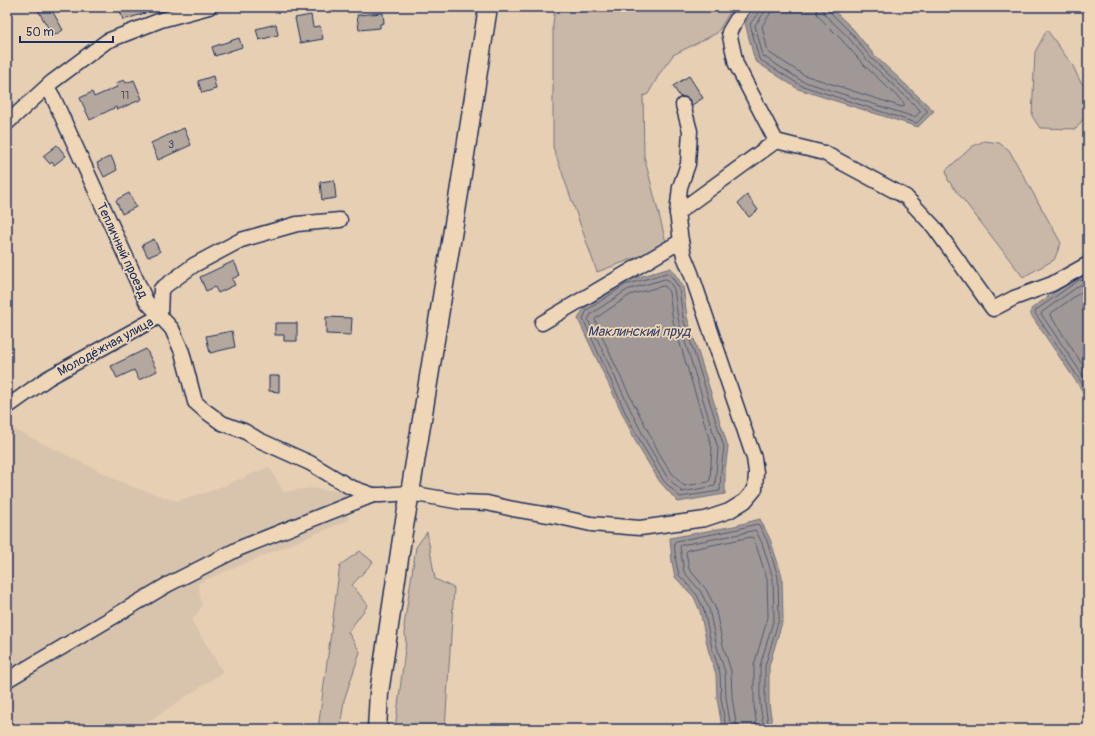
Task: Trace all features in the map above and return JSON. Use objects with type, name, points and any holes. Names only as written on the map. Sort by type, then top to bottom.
[{"type":"main road","points":[[377,729],[380,693],[403,532],[460,193],[488,7]]},
{"type":"street","points":[[7,123],[52,82],[107,41],[161,20],[210,7]]},
{"type":"street","points":[[744,7],[729,32],[736,64],[776,141],[824,153],[906,197],[934,228],[993,309],[1014,298],[1052,284],[1088,264]]},
{"type":"street","name":"Тепличный проезд","points":[[46,87],[53,97],[146,301],[172,329],[182,352],[195,402],[222,423],[244,431],[259,440],[310,463],[350,487],[373,495]]},
{"type":"street","points":[[7,680],[174,582],[240,548],[373,495],[410,493],[461,502],[487,503],[591,524],[640,528],[705,519],[729,511],[745,501],[755,489],[756,472],[754,458],[694,280],[684,256],[681,241],[677,213],[680,187],[688,164],[690,130],[683,105]]},
{"type":"street","points":[[677,213],[776,141]]},
{"type":"street","name":"Молодёжная улица","points":[[7,407],[48,378],[160,316],[161,289],[194,265],[241,240],[297,224],[340,220]]},
{"type":"street","points":[[542,323],[681,241]]},
{"type":"shaded area","points":[[555,7],[733,7],[717,33],[673,55],[660,73],[648,94],[643,96],[644,156],[667,246],[597,272],[553,147],[553,24]]},
{"type":"shaded area","points":[[1047,30],[1073,66],[1080,81],[1088,89],[1088,112],[1076,129],[1040,128],[1032,116],[1035,52]]},
{"type":"shaded area","points":[[984,141],[999,143],[1009,150],[1061,243],[1054,260],[1023,277],[948,180],[946,170],[973,146]]},
{"type":"shaded area","points":[[7,426],[130,486],[176,501],[211,491],[269,467],[284,492],[311,488],[345,492],[349,520],[198,583],[202,606],[192,621],[223,672],[137,729],[7,729]]},
{"type":"shaded area","points":[[427,532],[435,579],[454,588],[445,729],[395,729],[406,642],[404,626],[416,547]]},
{"type":"shaded area","points":[[360,551],[373,562],[352,585],[368,605],[348,632],[360,652],[344,700],[340,729],[318,729],[340,565]]},
{"type":"water","points":[[757,7],[830,7],[853,29],[875,56],[934,111],[918,127],[798,89],[755,61],[745,23]]},
{"type":"water","name":"Маклинский пруд","points":[[671,268],[683,286],[687,317],[728,447],[725,471],[725,494],[678,502],[660,482],[639,448],[578,319],[584,308],[624,281]]},
{"type":"water","points":[[1079,275],[1088,278],[1088,399],[1031,315],[1031,309]]},
{"type":"water","points":[[760,519],[770,539],[782,576],[783,619],[769,666],[769,704],[773,729],[723,729],[717,698],[716,674],[708,649],[700,611],[694,597],[675,577],[670,538],[734,526]]},
{"type":"building","points":[[36,7],[50,7],[63,30],[53,36]]},
{"type":"building","points":[[119,7],[158,7],[158,9],[123,20]]},
{"type":"building","points":[[383,13],[384,23],[380,24],[380,28],[359,30],[357,15]]},
{"type":"building","points":[[311,15],[313,27],[320,26],[323,39],[300,43],[295,18]]},
{"type":"building","points":[[276,24],[278,35],[259,40],[256,29]]},
{"type":"building","points":[[239,38],[242,47],[215,56],[212,47]]},
{"type":"building","points":[[213,76],[216,89],[202,93],[198,81]]},
{"type":"building","points":[[689,76],[703,98],[692,105],[689,99],[680,97],[673,86]]},
{"type":"building","points":[[124,80],[126,83],[134,80],[142,99],[117,110],[116,107],[90,120],[80,98],[92,92],[94,97],[117,87],[116,83]]},
{"type":"building","points":[[184,128],[191,145],[158,160],[151,143]]},
{"type":"building","points":[[57,145],[66,156],[54,165],[52,162],[50,164],[43,156]]},
{"type":"building","points":[[111,156],[117,170],[104,177],[97,163]]},
{"type":"building","points":[[334,180],[336,198],[322,200],[320,182]]},
{"type":"building","points":[[129,193],[136,207],[122,214],[116,200]]},
{"type":"building","points":[[747,195],[758,210],[749,217],[738,203]]},
{"type":"building","points":[[154,239],[160,252],[148,257],[142,245]]},
{"type":"building","points":[[234,261],[240,275],[232,279],[235,285],[218,293],[215,287],[206,291],[200,277]]},
{"type":"building","points":[[326,317],[352,318],[351,335],[326,334]]},
{"type":"building","points":[[275,323],[297,323],[297,341],[284,341],[284,335],[275,335]]},
{"type":"building","points":[[232,331],[235,347],[210,353],[206,336]]},
{"type":"building","points":[[146,349],[157,371],[139,380],[134,370],[117,378],[111,366]]},
{"type":"building","points":[[269,376],[279,376],[279,392],[269,391]]}]
